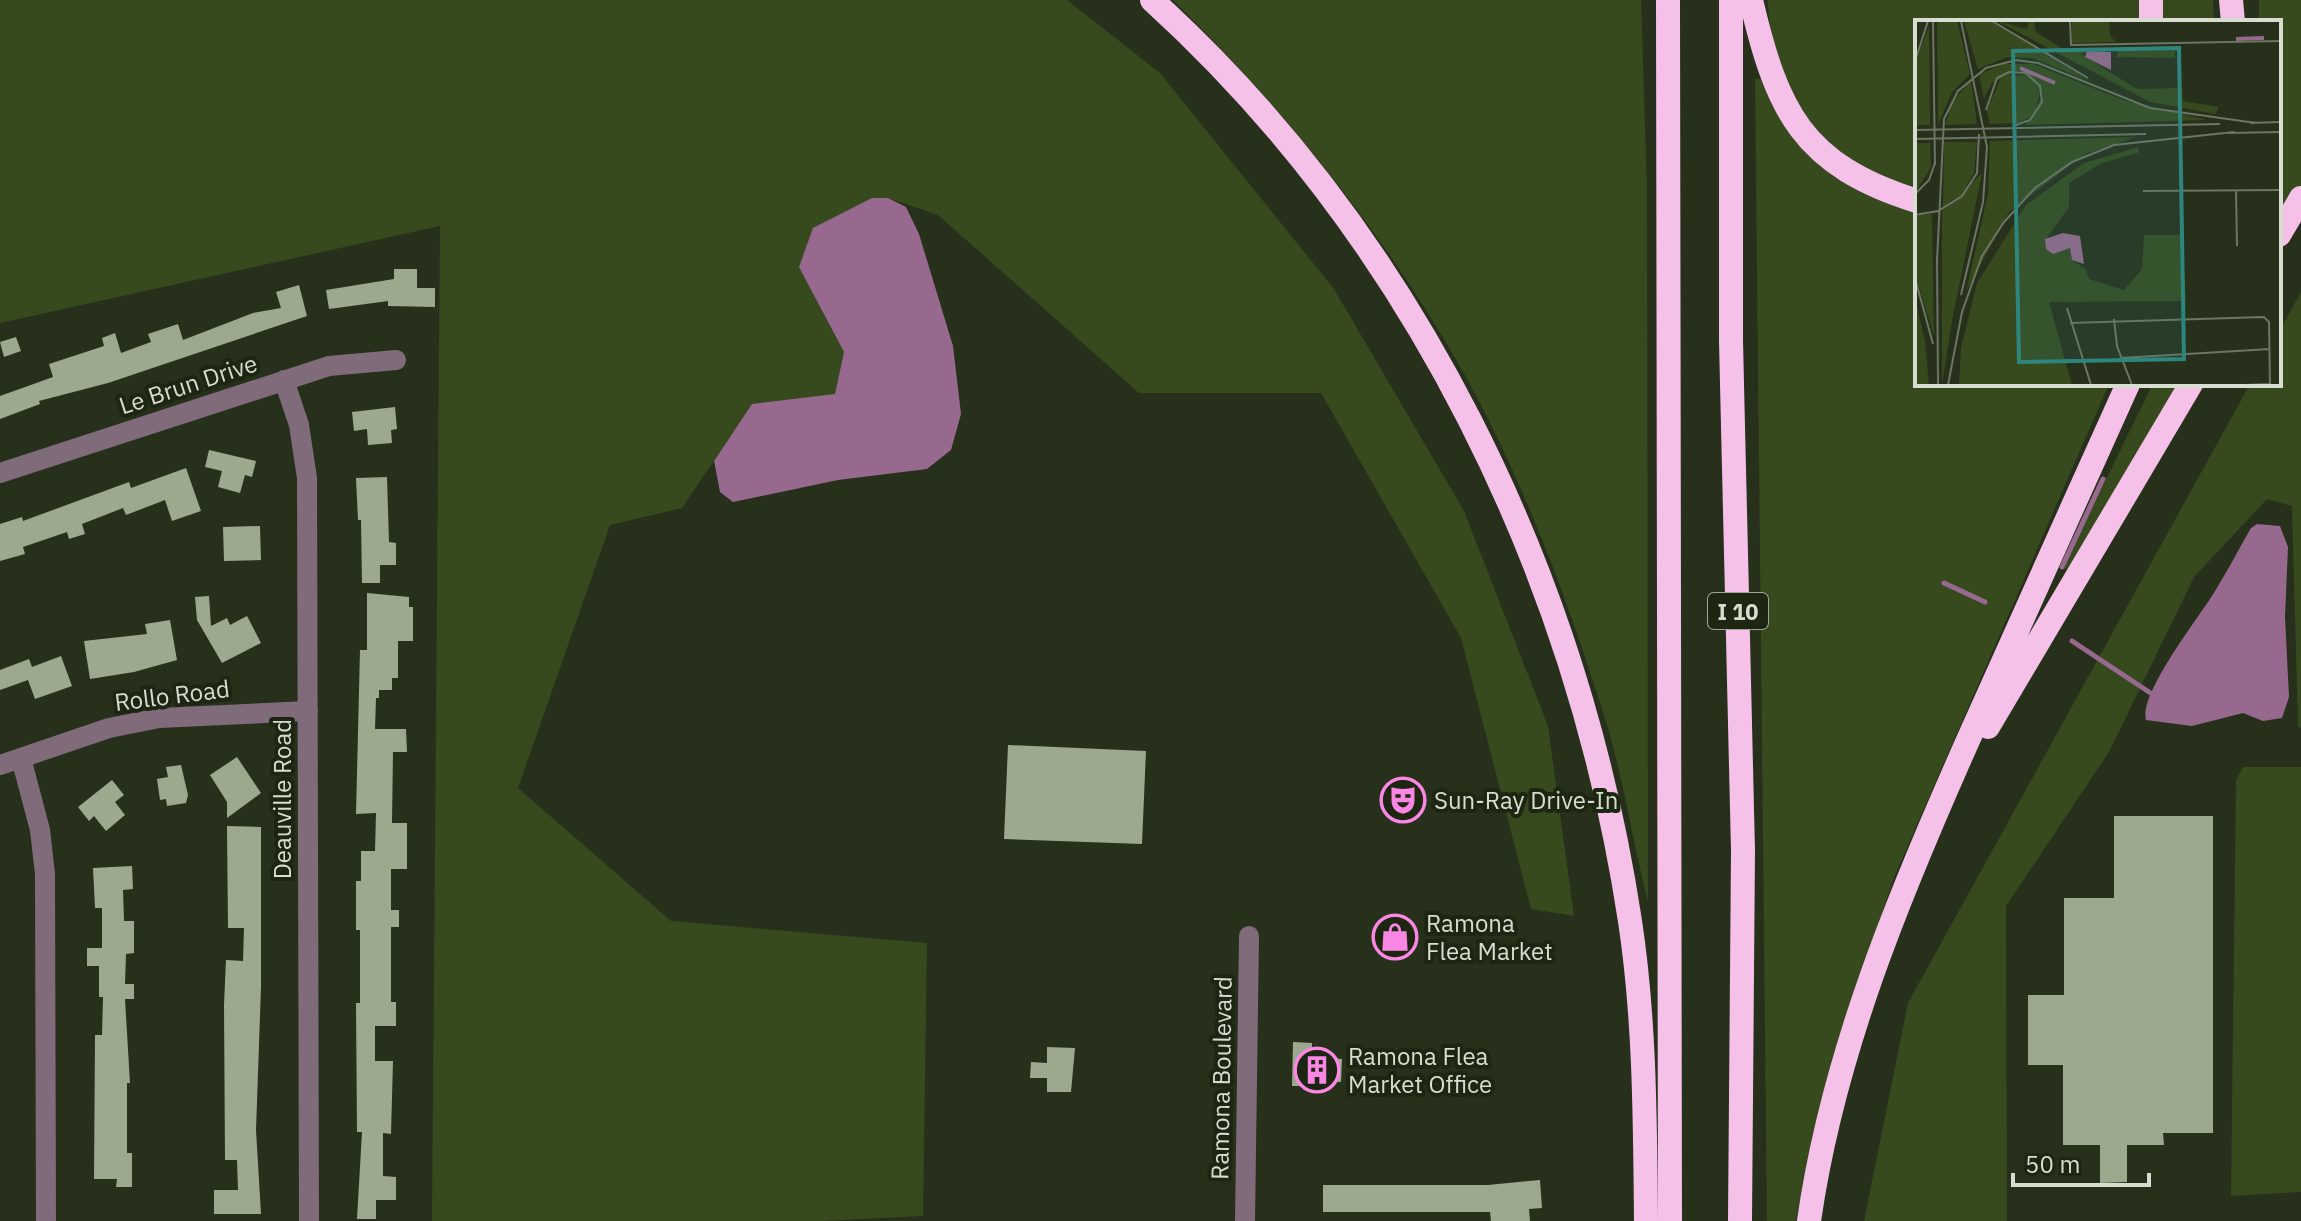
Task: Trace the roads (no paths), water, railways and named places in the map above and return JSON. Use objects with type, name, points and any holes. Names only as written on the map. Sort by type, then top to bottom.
[{"type":"highway","points":[[1152,0],[1239,87],[1284,139],[1385,274],[1470,418],[1551,603],[1590,728],[1630,923],[1644,1078],[1646,1221]]},
{"type":"highway","points":[[1668,0],[1670,1221]]},
{"type":"highway","name":"I 10","points":[[1731,0],[1731,341],[1743,851],[1740,1221]]},
{"type":"highway","points":[[1751,0],[1766,66],[1788,115],[1834,165],[1915,200]]},
{"type":"highway","points":[[2231,0],[2233,20]]},
{"type":"highway","points":[[2281,232],[2301,198]]},
{"type":"highway","points":[[1809,1221],[1834,1099],[1861,1003],[1932,822],[2127,386]]},
{"type":"highway","points":[[1932,822],[2190,386]]},
{"type":"street","name":"Le Brun Drive","points":[[0,473],[329,366],[396,360]]},
{"type":"street","name":"Deauville Road","points":[[284,380],[299,425],[307,478],[309,1221]]},
{"type":"street","name":"Rollo Road","points":[[0,765],[109,728],[159,718],[308,711]]},
{"type":"street","points":[[21,758],[40,830],[45,874],[46,1221]]},
{"type":"street","name":"Ramona Boulevard","points":[[1245,1221],[1249,936]]},
{"type":"waterway","points":[[2062,567],[2103,479]]},
{"type":"waterway","points":[[1944,583],[1985,602]]},
{"type":"waterway","points":[[2072,641],[2152,694]]},
{"type":"place","name":"Sun-Ray Drive-In","points":[[1403,800]]},
{"type":"place","name":"Ramona Flea Market","points":[[1395,937]]},
{"type":"place","name":"Ramona Flea Market Office","points":[[1317,1070]]}]
